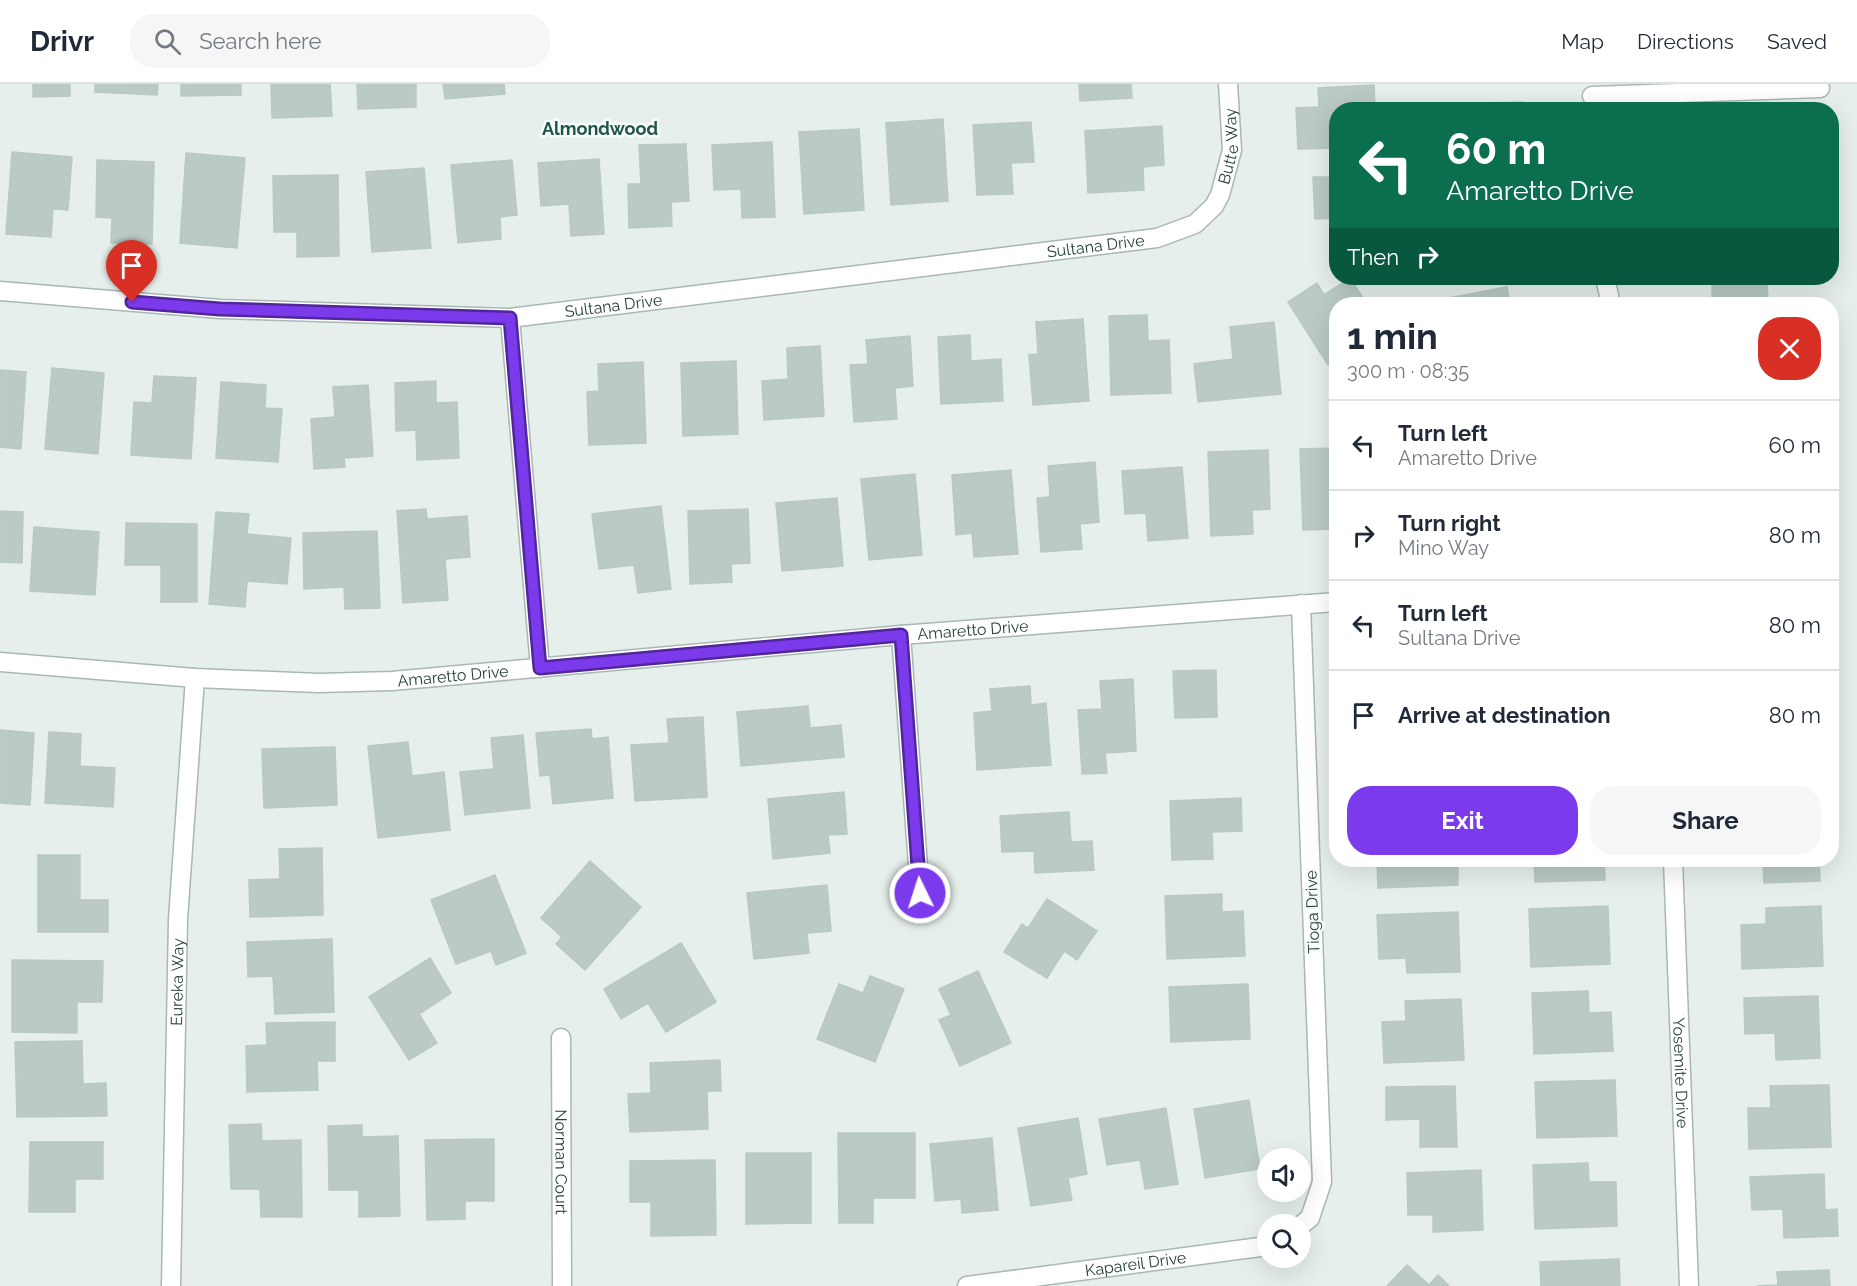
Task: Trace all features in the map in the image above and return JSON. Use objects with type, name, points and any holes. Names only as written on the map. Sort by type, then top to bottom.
[{"type":"street","name":"Butte Way","points":[[1214,206],[1220,195],[1232,150],[1228,84]]},
{"type":"street","points":[[1593,97],[1820,88]]},
{"type":"street","name":"Sultana Drive","points":[[0,291],[220,309],[510,318],[1157,238],[1195,224],[1214,206]]},
{"type":"street","points":[[510,318],[540,668]]},
{"type":"street","name":"Amaretto Drive","points":[[0,662],[195,678],[319,683],[392,681],[901,635],[1329,602]]},
{"type":"street","name":"Tioga Drive","points":[[1301,604],[1322,1182],[1308,1214]]},
{"type":"street","points":[[901,635],[920,893]]},
{"type":"street","name":"Eureka Way","points":[[171,1286],[178,919],[195,678]]},
{"type":"street","name":"Yosemite Drive","points":[[1673,867],[1689,1286]]},
{"type":"street","name":"Norman Court","points":[[561,1038],[562,1286]]},
{"type":"street","name":"Kapareil Drive","points":[[967,1286],[1257,1247]]},
{"type":"building","points":[[33,84],[70,84],[70,96],[33,97]]},
{"type":"building","points":[[95,84],[158,84],[157,95],[95,92]]},
{"type":"building","points":[[181,84],[241,84],[241,95],[181,96]]},
{"type":"building","points":[[271,84],[330,84],[332,116],[272,118]]},
{"type":"building","points":[[357,84],[416,84],[416,107],[358,109]]},
{"type":"building","points":[[443,84],[504,84],[505,94],[445,99]]},
{"type":"building","points":[[1079,84],[1131,84],[1132,98],[1080,101]]},
{"type":"building","points":[[1374,85],[1375,102],[1329,102],[1329,148],[1298,149],[1296,108],[1319,107],[1318,88]]},
{"type":"building","points":[[943,119],[948,201],[891,205],[886,123]]},
{"type":"building","points":[[1031,122],[1034,162],[1011,163],[1013,194],[977,195],[973,125]]},
{"type":"building","points":[[1162,126],[1164,165],[1143,167],[1144,190],[1088,193],[1085,131]]},
{"type":"building","points":[[859,129],[864,210],[804,214],[799,132]]},
{"type":"building","points":[[772,142],[775,217],[742,218],[741,189],[714,190],[712,145]]},
{"type":"building","points":[[686,144],[689,201],[671,202],[672,226],[629,228],[628,184],[641,184],[639,145]]},
{"type":"building","points":[[12,152],[72,157],[68,210],[53,209],[51,237],[6,234]]},
{"type":"building","points":[[186,153],[245,158],[237,248],[180,243]]},
{"type":"building","points":[[599,159],[604,234],[571,236],[569,204],[541,206],[538,163]]},
{"type":"building","points":[[97,160],[154,162],[152,244],[111,243],[112,218],[96,217]]},
{"type":"building","points":[[512,160],[517,215],[500,217],[501,239],[458,243],[451,165]]},
{"type":"building","points":[[424,168],[431,248],[372,252],[366,172]]},
{"type":"building","points":[[338,175],[339,256],[297,257],[297,232],[274,232],[273,176]]},
{"type":"building","points":[[1313,177],[1329,177],[1329,218],[1315,219]]},
{"type":"building","points":[[1317,283],[1324,295],[1339,285],[1355,285],[1362,297],[1329,297],[1328,365],[1288,302]]},
{"type":"building","points":[[1712,285],[1767,285],[1768,297],[1712,297]]},
{"type":"building","points":[[1507,287],[1509,297],[1454,297]]},
{"type":"building","points":[[1147,315],[1148,341],[1169,340],[1171,393],[1111,395],[1109,316]]},
{"type":"building","points":[[1083,319],[1089,401],[1033,405],[1029,355],[1038,354],[1036,322]]},
{"type":"building","points":[[1274,322],[1281,394],[1198,402],[1194,364],[1233,359],[1230,327]]},
{"type":"building","points":[[970,335],[971,361],[1001,359],[1003,401],[941,404],[938,337]]},
{"type":"building","points":[[910,336],[913,386],[895,388],[897,419],[854,422],[850,365],[868,364],[866,340]]},
{"type":"building","points":[[820,346],[824,416],[764,420],[762,381],[788,379],[787,348]]},
{"type":"building","points":[[736,361],[738,434],[683,436],[681,363]]},
{"type":"building","points":[[643,362],[646,443],[589,445],[587,392],[599,391],[598,364]]},
{"type":"building","points":[[52,368],[104,373],[98,454],[45,449]]},
{"type":"building","points":[[0,370],[26,372],[21,449],[0,447]]},
{"type":"building","points":[[154,376],[196,378],[191,459],[131,455],[134,402],[152,403]]},
{"type":"building","points":[[436,381],[436,403],[457,402],[459,458],[417,460],[416,430],[396,431],[395,383]]},
{"type":"building","points":[[221,382],[266,385],[265,408],[282,409],[278,462],[216,458]]},
{"type":"building","points":[[368,385],[373,456],[344,458],[345,467],[314,469],[311,419],[335,417],[333,387]]},
{"type":"building","points":[[1329,448],[1329,529],[1303,530],[1300,449]]},
{"type":"building","points":[[1268,450],[1270,509],[1252,510],[1253,534],[1211,536],[1208,452]]},
{"type":"building","points":[[1095,462],[1099,522],[1080,524],[1082,549],[1041,552],[1037,498],[1050,497],[1048,466]]},
{"type":"building","points":[[1182,467],[1188,538],[1148,541],[1146,513],[1125,514],[1122,471]]},
{"type":"building","points":[[1011,470],[1018,554],[974,557],[972,533],[956,535],[952,475]]},
{"type":"building","points":[[915,474],[922,555],[869,560],[861,479]]},
{"type":"building","points":[[837,498],[843,566],[782,571],[776,503]]},
{"type":"building","points":[[661,506],[671,589],[638,593],[634,565],[599,569],[592,514]]},
{"type":"building","points":[[426,509],[427,519],[467,516],[470,557],[445,559],[448,600],[403,603],[397,511]]},
{"type":"building","points":[[748,509],[750,563],[731,564],[732,582],[690,584],[688,511]]},
{"type":"building","points":[[0,511],[23,512],[22,563],[0,562]]},
{"type":"building","points":[[216,512],[249,514],[247,534],[291,538],[287,584],[247,581],[245,607],[209,604]]},
{"type":"building","points":[[126,523],[197,524],[197,602],[161,602],[161,565],[125,565]]},
{"type":"building","points":[[34,527],[99,532],[95,595],[30,591]]},
{"type":"building","points":[[377,531],[380,608],[345,609],[344,587],[304,589],[303,533]]},
{"type":"building","points":[[1216,670],[1217,717],[1175,718],[1173,671]]},
{"type":"building","points":[[1133,679],[1136,751],[1105,753],[1107,773],[1082,774],[1078,710],[1102,709],[1100,681]]},
{"type":"building","points":[[1030,686],[1031,705],[1046,703],[1051,765],[977,770],[974,713],[992,711],[990,689]]},
{"type":"building","points":[[808,706],[810,728],[841,725],[844,757],[741,766],[737,712]]},
{"type":"building","points":[[703,717],[707,797],[635,801],[631,745],[669,743],[667,719]]},
{"type":"building","points":[[591,729],[592,739],[608,737],[613,798],[553,804],[550,775],[540,776],[536,733]]},
{"type":"building","points":[[0,730],[34,733],[30,805],[0,803]]},
{"type":"building","points":[[49,732],[81,734],[80,766],[115,768],[113,807],[45,803]]},
{"type":"building","points":[[523,735],[530,808],[465,815],[460,772],[494,769],[491,738]]},
{"type":"building","points":[[408,742],[412,776],[444,772],[450,830],[378,838],[368,746]]},
{"type":"building","points":[[335,747],[337,805],[264,808],[262,749]]},
{"type":"building","points":[[844,792],[847,834],[828,835],[830,853],[773,859],[768,799]]},
{"type":"building","points":[[1241,798],[1242,831],[1212,832],[1213,859],[1172,860],[1170,801]]},
{"type":"building","points":[[1069,812],[1071,842],[1092,841],[1094,870],[1035,873],[1034,851],[1002,852],[1000,816]]},
{"type":"building","points":[[322,848],[323,915],[250,917],[249,880],[280,879],[279,849]]},
{"type":"building","points":[[38,855],[80,855],[80,900],[108,900],[108,932],[38,932]]},
{"type":"building","points":[[590,861],[641,907],[585,970],[556,944],[562,937],[541,918]]},
{"type":"building","points":[[1377,867],[1458,867],[1458,885],[1378,888]]},
{"type":"building","points":[[1534,867],[1604,867],[1605,880],[1535,882]]},
{"type":"building","points":[[1763,867],[1819,867],[1820,881],[1764,883]]},
{"type":"building","points":[[495,875],[526,953],[496,965],[491,951],[456,964],[431,900]]},
{"type":"building","points":[[827,885],[831,931],[807,933],[809,953],[754,959],[747,893]]},
{"type":"building","points":[[1222,894],[1222,912],[1243,911],[1245,956],[1167,959],[1165,896]]},
{"type":"building","points":[[1047,899],[1097,931],[1077,960],[1064,951],[1047,978],[1004,952],[1022,924],[1028,928]]},
{"type":"building","points":[[1608,906],[1610,964],[1531,967],[1529,909]]},
{"type":"building","points":[[1821,906],[1823,966],[1742,969],[1741,925],[1766,924],[1766,908]]},
{"type":"building","points":[[1458,912],[1460,972],[1407,973],[1406,958],[1379,959],[1377,915]]},
{"type":"building","points":[[332,939],[334,1012],[275,1014],[273,976],[248,977],[247,942]]},
{"type":"building","points":[[681,943],[716,1002],[666,1032],[648,1003],[621,1019],[604,989]]},
{"type":"building","points":[[430,958],[451,993],[419,1014],[437,1043],[409,1060],[369,997]]},
{"type":"building","points":[[12,960],[103,961],[102,1002],[77,1002],[77,1033],[12,1032]]},
{"type":"building","points":[[978,971],[1011,1043],[960,1066],[939,1020],[951,1015],[939,989]]},
{"type":"building","points":[[870,976],[904,989],[875,1062],[817,1039],[839,984],[863,993]]},
{"type":"building","points":[[1248,984],[1250,1039],[1171,1042],[1169,987]]},
{"type":"building","points":[[1588,991],[1589,1013],[1611,1012],[1613,1051],[1534,1054],[1532,993]]},
{"type":"building","points":[[1818,996],[1820,1058],[1776,1060],[1775,1033],[1745,1034],[1744,998]]},
{"type":"building","points":[[1461,999],[1464,1060],[1384,1063],[1382,1022],[1406,1021],[1405,1001]]},
{"type":"building","points":[[335,1022],[335,1061],[317,1061],[318,1090],[247,1092],[246,1046],[267,1045],[266,1023]]},
{"type":"building","points":[[82,1041],[83,1084],[106,1083],[107,1116],[17,1117],[15,1042]]},
{"type":"building","points":[[720,1060],[721,1091],[707,1091],[708,1129],[630,1132],[628,1094],[651,1093],[650,1063]]},
{"type":"building","points":[[1615,1080],[1617,1136],[1537,1138],[1535,1082]]},
{"type":"building","points":[[1829,1085],[1831,1147],[1749,1149],[1748,1108],[1771,1108],[1770,1086]]},
{"type":"building","points":[[1455,1086],[1457,1147],[1420,1147],[1420,1119],[1386,1120],[1386,1087]]},
{"type":"building","points":[[1249,1100],[1257,1150],[1257,1169],[1205,1178],[1194,1109]]},
{"type":"building","points":[[1166,1108],[1178,1184],[1145,1189],[1140,1160],[1107,1165],[1099,1119]]},
{"type":"building","points":[[1078,1118],[1087,1174],[1068,1178],[1072,1200],[1031,1206],[1018,1128]]},
{"type":"building","points":[[261,1124],[262,1141],[301,1140],[302,1217],[261,1217],[260,1189],[231,1189],[229,1125]]},
{"type":"building","points":[[362,1125],[362,1137],[398,1136],[400,1216],[359,1217],[359,1190],[329,1190],[328,1126]]},
{"type":"building","points":[[838,1133],[915,1133],[915,1198],[873,1198],[873,1223],[839,1223]]},
{"type":"building","points":[[992,1138],[998,1210],[962,1213],[961,1199],[935,1201],[930,1144]]},
{"type":"building","points":[[494,1139],[494,1201],[465,1201],[465,1219],[427,1220],[425,1140]]},
{"type":"building","points":[[30,1142],[103,1142],[103,1179],[75,1179],[75,1212],[29,1212]]},
{"type":"building","points":[[746,1153],[811,1153],[811,1223],[746,1224]]},
{"type":"building","points":[[715,1160],[716,1235],[651,1236],[651,1202],[630,1202],[630,1161]]},
{"type":"building","points":[[1588,1163],[1589,1182],[1616,1182],[1617,1226],[1535,1229],[1533,1165]]},
{"type":"building","points":[[1481,1170],[1483,1230],[1433,1232],[1433,1215],[1408,1215],[1407,1173]]},
{"type":"building","points":[[1824,1174],[1825,1210],[1837,1209],[1838,1236],[1784,1238],[1783,1209],[1752,1210],[1750,1177]]},
{"type":"building","points":[[1619,1259],[1620,1286],[1541,1286],[1540,1262]]},
{"type":"building","points":[[1407,1265],[1429,1285],[1438,1275],[1449,1286],[1387,1286]]},
{"type":"building","points":[[1829,1270],[1830,1286],[1757,1286],[1778,1285],[1777,1272]]},
{"type":"district","name":"Almondwood","points":[[600,129]]},
{"type":"route","points":[[132,302],[220,309],[510,318],[540,668],[901,635],[920,893]]}]
